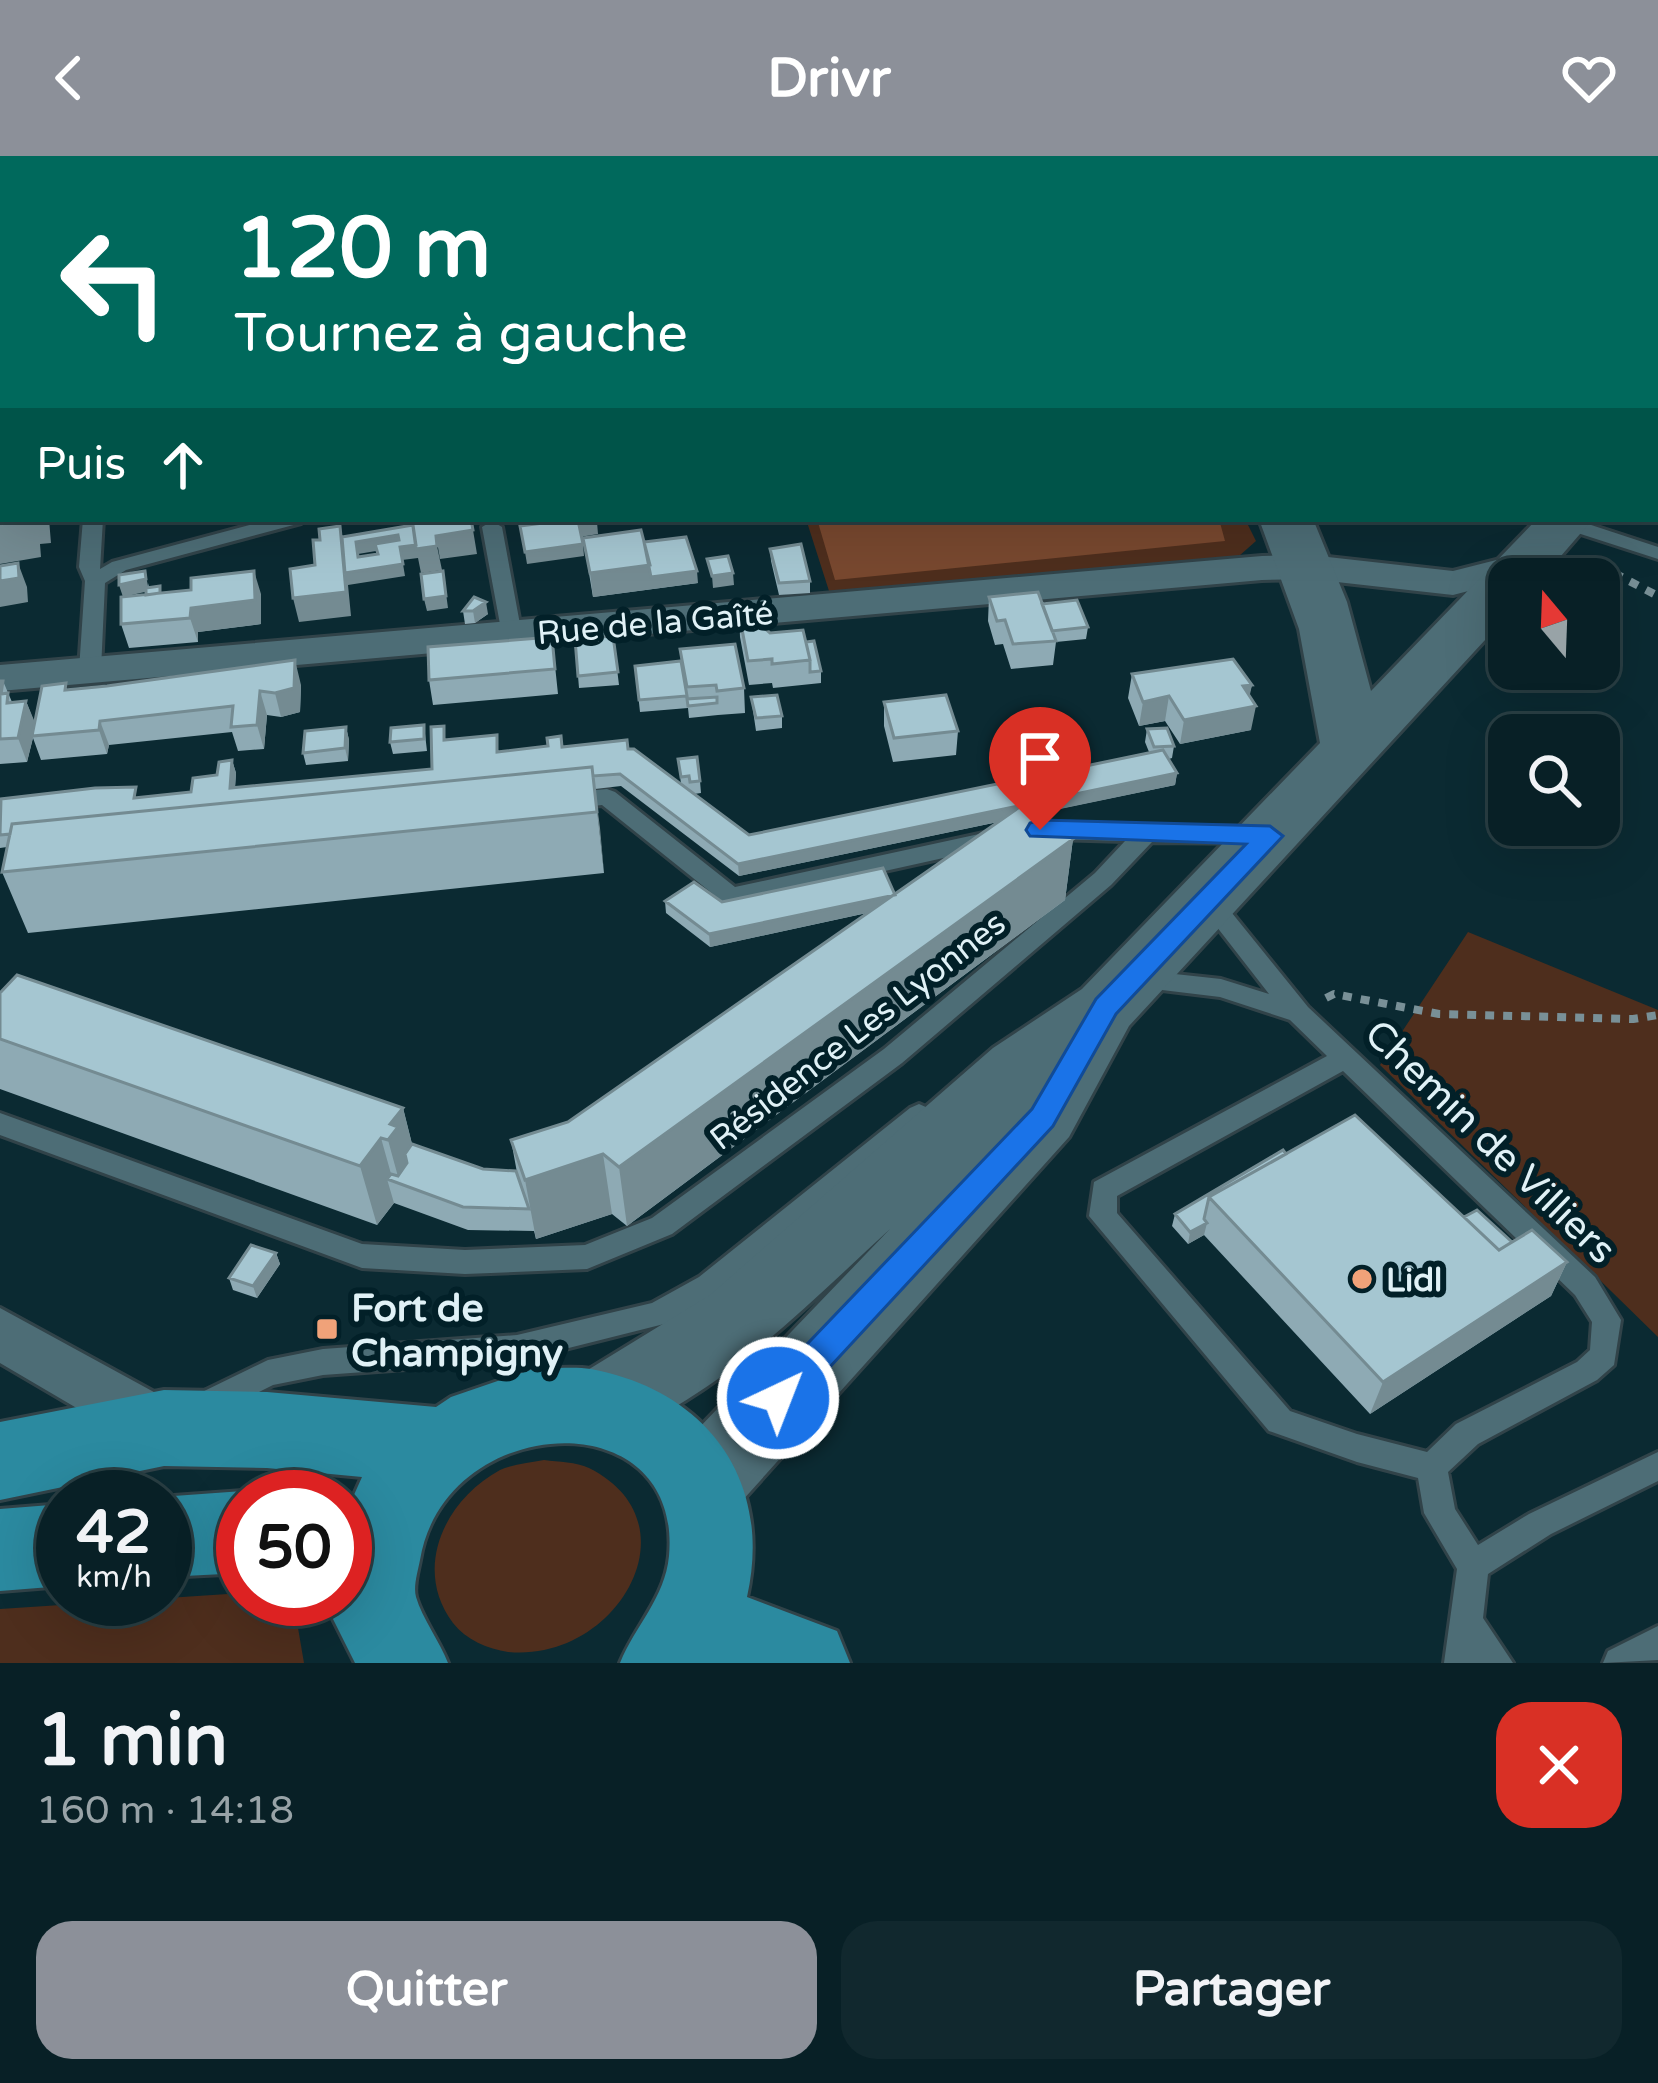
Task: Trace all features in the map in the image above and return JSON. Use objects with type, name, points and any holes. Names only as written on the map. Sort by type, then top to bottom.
[{"type":"main road","points":[[1530,558],[1562,522]]},
{"type":"main road","points":[[1298,543],[1337,656],[1351,745]]},
{"type":"main road","points":[[602,1405],[738,1319],[1018,1068],[1119,992],[1488,603]]},
{"type":"main road","points":[[702,1484],[1042,1118],[1119,992]]},
{"type":"main road","points":[[373,1606],[377,1545],[399,1492],[456,1433],[505,1410],[561,1401],[602,1405],[651,1426],[702,1484],[715,1536],[714,1567],[680,1643],[805,1663]]},
{"type":"main road","points":[[0,1461],[164,1428],[267,1430],[444,1446]]},
{"type":"main road","points":[[0,1550],[36,1547]]},
{"type":"street","name":"Rue de la Gaîté","points":[[0,678],[512,635],[1298,543],[1453,584],[1488,579]]},
{"type":"street","points":[[0,1333],[164,1428]]},
{"type":"lane","points":[[90,670],[93,522]]},
{"type":"lane","points":[[95,581],[118,566],[283,522]]},
{"type":"lane","points":[[1570,522],[1658,553]]},
{"type":"lane","points":[[492,527],[512,635]]},
{"type":"lane","points":[[537,804],[607,797],[730,896],[1040,830],[1270,836]]},
{"type":"lane","name":"Résidence Les Lyonnes","points":[[0,1124],[362,1256],[465,1262],[586,1257],[662,1226],[893,1056],[1103,879],[1147,832]]},
{"type":"lane","name":"Chemin de Villiers","points":[[1207,898],[1299,1014],[1585,1286],[1607,1320],[1604,1356],[1587,1371],[1467,1434],[1432,1467]]},
{"type":"lane","name":"Chemin de Villiers","points":[[1119,992],[1221,988],[1299,1014]]},
{"type":"lane","points":[[1348,1057],[1105,1190],[1103,1216],[1280,1421],[1432,1467],[1440,1513],[1473,1566],[1461,1663]]},
{"type":"lane","points":[[164,1428],[268,1373],[323,1362],[517,1348],[658,1314],[709,1286],[927,1108],[1018,1068]]},
{"type":"lane","points":[[517,1348],[602,1405]]},
{"type":"lane","points":[[1473,1566],[1540,1524],[1658,1466]]},
{"type":"lane","points":[[1468,1625],[1496,1663]]},
{"type":"lane","points":[[1620,1663],[1658,1642]]},
{"type":"path","points":[[1620,576],[1658,596]]},
{"type":"path","points":[[1299,1014],[1334,994],[1439,1014],[1658,1016]]},
{"type":"shaded area","points":[[807,522],[1246,522],[1256,541],[1239,556],[829,591]]},
{"type":"shaded area","points":[[818,522],[1220,522],[1225,541],[835,580]]},
{"type":"shaded area","points":[[1468,932],[1658,1010],[1658,1337],[1380,1065]]},
{"type":"shaded area","points":[[544,1460],[589,1468],[622,1492],[638,1522],[640,1553],[630,1585],[610,1613],[582,1636],[547,1650],[500,1651],[471,1639],[453,1623],[441,1602],[435,1558],[450,1517],[481,1483],[505,1468]]},
{"type":"shaded area","points":[[216,1595],[216,1626],[298,1626],[304,1663],[0,1663],[0,1609],[36,1607],[36,1626],[192,1626],[192,1596]]},
{"type":"building","points":[[412,522],[472,522],[473,530],[436,536],[437,546],[416,549]]},
{"type":"building","points":[[597,522],[579,525],[583,544],[525,552],[520,526]]},
{"type":"building","points":[[413,525],[416,545],[400,547],[403,564],[345,573],[342,537]],"holes":[[[398,535],[399,540],[375,544],[378,554],[358,557],[356,542]]]},
{"type":"building","points":[[340,526],[346,592],[293,598],[290,569],[315,565],[313,540],[320,540],[319,529]]},
{"type":"building","points":[[641,530],[650,565],[590,573],[583,538]]},
{"type":"building","points":[[686,537],[697,571],[651,577],[644,542]]},
{"type":"building","points":[[801,544],[810,581],[779,583],[770,549]]},
{"type":"building","points":[[728,556],[733,573],[712,576],[707,559]]},
{"type":"building","points":[[18,563],[19,578],[0,581],[0,566]]},
{"type":"building","points":[[145,571],[146,579],[119,585],[119,575]]},
{"type":"building","points":[[254,571],[255,600],[191,608],[190,618],[121,624],[121,597],[191,590],[191,578]]},
{"type":"building","points":[[443,571],[446,596],[424,599],[421,574]]},
{"type":"building","points":[[160,586],[160,593],[146,595],[146,588]]},
{"type":"building","points":[[1038,592],[1056,641],[1013,644],[1005,620],[997,621],[989,597]]},
{"type":"building","points":[[474,597],[486,602],[473,611],[463,611]]},
{"type":"building","points":[[1077,600],[1088,627],[1052,631],[1042,604]]},
{"type":"building","points":[[759,611],[770,633],[803,630],[810,660],[748,661],[739,613]]},
{"type":"building","points":[[613,636],[618,672],[578,676],[575,639]]},
{"type":"building","points":[[552,637],[555,669],[429,680],[428,647]]},
{"type":"building","points":[[814,641],[821,671],[810,672],[806,642]]},
{"type":"building","points":[[735,644],[744,688],[687,687],[680,649]]},
{"type":"building","points":[[1233,659],[1252,685],[1243,686],[1256,706],[1184,720],[1169,696],[1143,702],[1132,674]]},
{"type":"building","points":[[295,660],[294,688],[260,691],[257,725],[231,727],[233,706],[100,721],[99,730],[32,736],[42,686],[66,683],[65,690],[107,686]]},
{"type":"building","points":[[681,661],[687,696],[639,700],[635,666]]},
{"type":"building","points":[[0,681],[1,694],[8,693],[7,703],[26,701],[18,738],[0,739]]},
{"type":"building","points":[[777,695],[782,716],[756,718],[751,697]]},
{"type":"building","points":[[946,695],[958,731],[894,738],[884,702]]},
{"type":"building","points":[[717,697],[717,703],[688,706],[687,699]]},
{"type":"building","points":[[424,725],[424,739],[390,742],[391,728]]},
{"type":"building","points":[[444,726],[444,740],[497,735],[497,752],[548,746],[547,738],[561,736],[562,747],[627,740],[628,749],[749,835],[1012,781],[1003,766],[1062,754],[1071,769],[1163,750],[1177,773],[738,864],[620,774],[593,776],[592,767],[12,824],[10,834],[0,835],[1,799],[95,788],[136,787],[134,798],[191,792],[193,778],[217,775],[219,762],[232,760],[230,788],[432,769],[431,727]]},
{"type":"building","points":[[346,727],[345,748],[303,753],[305,731]]},
{"type":"building","points":[[1167,728],[1174,746],[1154,747],[1147,729]]},
{"type":"building","points":[[697,757],[700,781],[690,782],[689,776],[681,777],[678,759]]},
{"type":"building","points":[[592,767],[597,812],[2,872],[12,824]]},
{"type":"building","points":[[1021,806],[1073,839],[619,1167],[603,1154],[525,1180],[511,1140],[568,1122]]},
{"type":"building","points":[[883,868],[895,895],[709,934],[665,901],[694,882],[722,902]]},
{"type":"building","points":[[17,975],[403,1108],[390,1124],[398,1127],[388,1140],[381,1138],[360,1166],[0,1039],[0,993]]},
{"type":"building","name":"Lidl","points":[[1355,1115],[1499,1250],[1532,1230],[1567,1262],[1383,1382],[1209,1197]]},
{"type":"building","points":[[412,1144],[483,1169],[516,1171],[529,1209],[463,1207],[387,1179],[391,1174],[398,1176]]},
{"type":"building","points":[[1283,1150],[1286,1154],[1209,1197],[1207,1223],[1190,1232],[1175,1214]]},
{"type":"building","points":[[1477,1210],[1512,1242],[1499,1250],[1464,1217]]},
{"type":"building","points":[[251,1245],[276,1253],[253,1286],[229,1278]]},
{"type":"place","name":"Lidl","points":[[1362,1279]]},
{"type":"place","name":"Fort de Champigny","points":[[327,1329]]},
{"type":"route","points":[[778,1398],[1042,1118],[1106,1007],[1270,836],[1040,830]]}]
